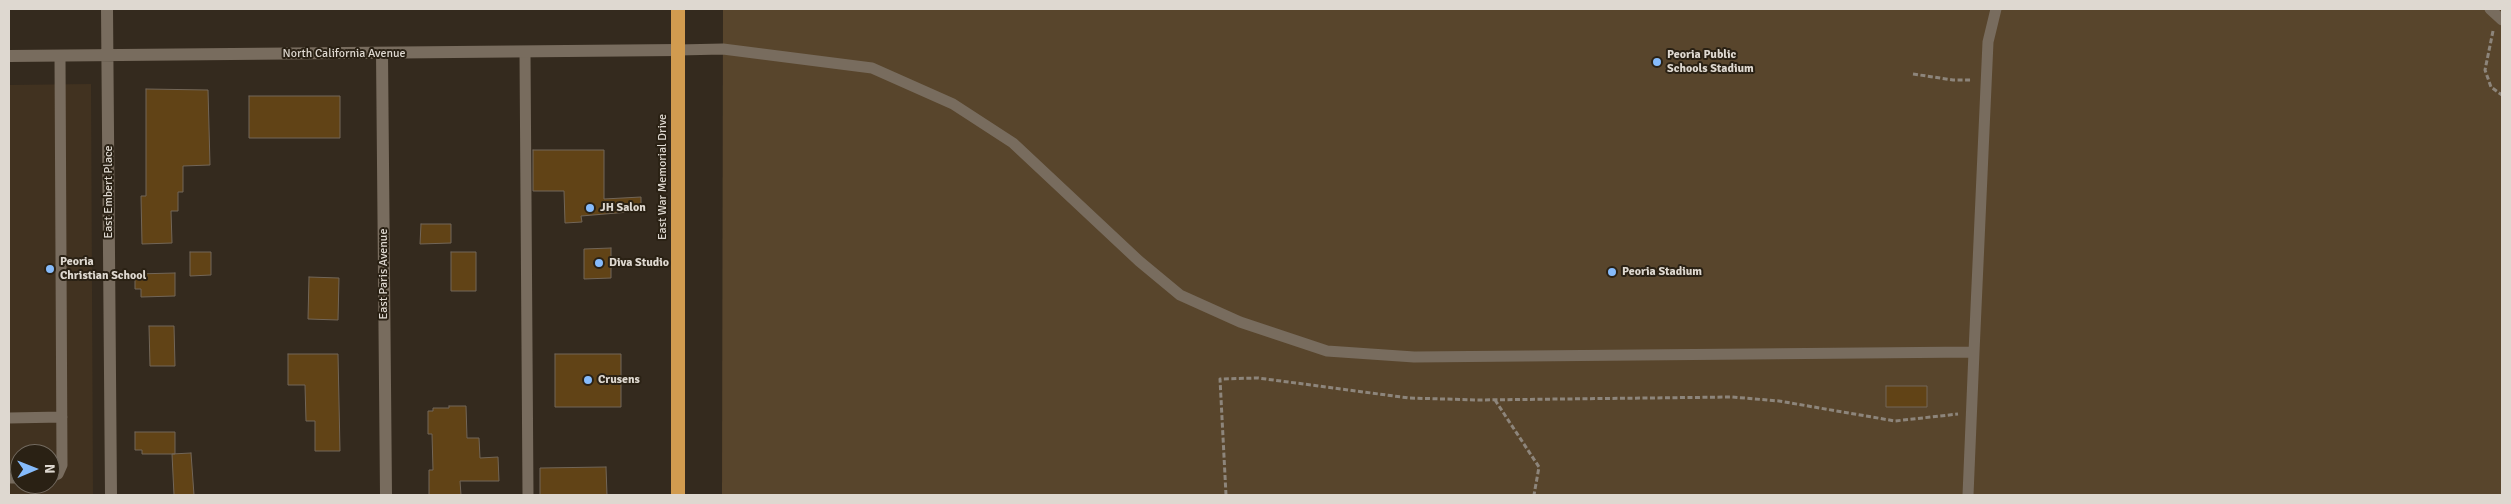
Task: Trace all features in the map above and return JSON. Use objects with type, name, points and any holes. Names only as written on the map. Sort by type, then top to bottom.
[{"type":"highway","name":"East War Memorial Drive","points":[[678,9],[678,495]]},
{"type":"street","name":"East Embert Place","points":[[107,9],[111,495]]},
{"type":"street","name":"North California Avenue","points":[[9,56],[678,50]]},
{"type":"street","name":"East Paris Avenue","points":[[382,53],[386,495]]},
{"type":"lane","points":[[1968,495],[1988,42],[1996,9]]},
{"type":"lane","points":[[2490,9],[2502,20]]},
{"type":"lane","points":[[678,50],[723,49],[872,68],[953,104],[1013,143],[1139,261],[1180,295],[1240,322],[1327,351],[1414,357],[1974,352]]},
{"type":"lane","points":[[525,52],[528,495]]},
{"type":"lane","points":[[60,56],[62,417],[62,465],[60,470]]},
{"type":"lane","points":[[9,418],[62,417]]},
{"type":"path","points":[[2494,31],[2485,70],[2491,87],[2502,95]]},
{"type":"path","points":[[1913,74],[1953,80]]},
{"type":"path","points":[[1226,495],[1220,379],[1258,378],[1409,398],[1494,400],[1732,397],[1779,401],[1895,421],[1972,413]]},
{"type":"path","points":[[1494,400],[1539,468],[1534,495]]},
{"type":"shaded area","name":"Peoria Stadium","points":[[723,9],[2502,9],[2502,495],[722,495]]},
{"type":"shaded area","name":"Peoria Christian School","points":[[91,84],[93,495],[9,495],[9,85]]},
{"type":"building","points":[[146,89],[208,90],[210,165],[183,166],[183,192],[178,192],[178,211],[171,211],[172,243],[142,244],[141,196],[146,196]]},
{"type":"building","points":[[249,96],[340,96],[340,138],[249,138]]},
{"type":"building","points":[[533,150],[604,150],[604,199],[641,197],[641,211],[581,216],[582,222],[565,223],[564,191],[533,191]]},
{"type":"building","points":[[421,224],[451,224],[451,243],[420,244]]},
{"type":"building","points":[[611,248],[611,278],[584,279],[584,249]]},
{"type":"building","points":[[190,252],[211,252],[211,275],[190,276]]},
{"type":"building","points":[[451,252],[476,252],[476,291],[451,291]]},
{"type":"building","points":[[175,273],[175,296],[141,297],[141,289],[135,289],[135,274]]},
{"type":"building","points":[[309,277],[339,278],[338,320],[308,319]]},
{"type":"building","points":[[149,326],[174,326],[175,366],[150,366]]},
{"type":"building","points":[[288,354],[338,354],[340,451],[315,451],[315,421],[306,421],[305,385],[288,385]]},
{"type":"building","name":"Crusens","points":[[555,354],[621,354],[621,407],[555,407]]},
{"type":"building","points":[[1886,386],[1927,386],[1927,407],[1886,407]]},
{"type":"building","points":[[449,406],[466,406],[467,438],[479,438],[480,458],[498,457],[499,481],[460,481],[461,495],[429,495],[429,470],[433,470],[432,434],[428,434],[428,411],[433,411],[433,408],[449,408]]},
{"type":"building","points":[[135,432],[175,432],[175,454],[142,454],[142,450],[135,450]]},
{"type":"building","points":[[191,453],[194,495],[174,495],[172,454]]},
{"type":"building","points":[[606,467],[607,495],[540,495],[540,468]]},
{"type":"place","name":"Peoria Public Schools Stadium","points":[[1657,62]]},
{"type":"place","name":"JH Salon","points":[[590,208]]},
{"type":"place","name":"Diva Studio","points":[[599,263]]},
{"type":"place","name":"Peoria Christian School","points":[[50,269]]},
{"type":"place","name":"Peoria Stadium","points":[[1612,272]]},
{"type":"place","name":"Crusens","points":[[588,380]]}]
